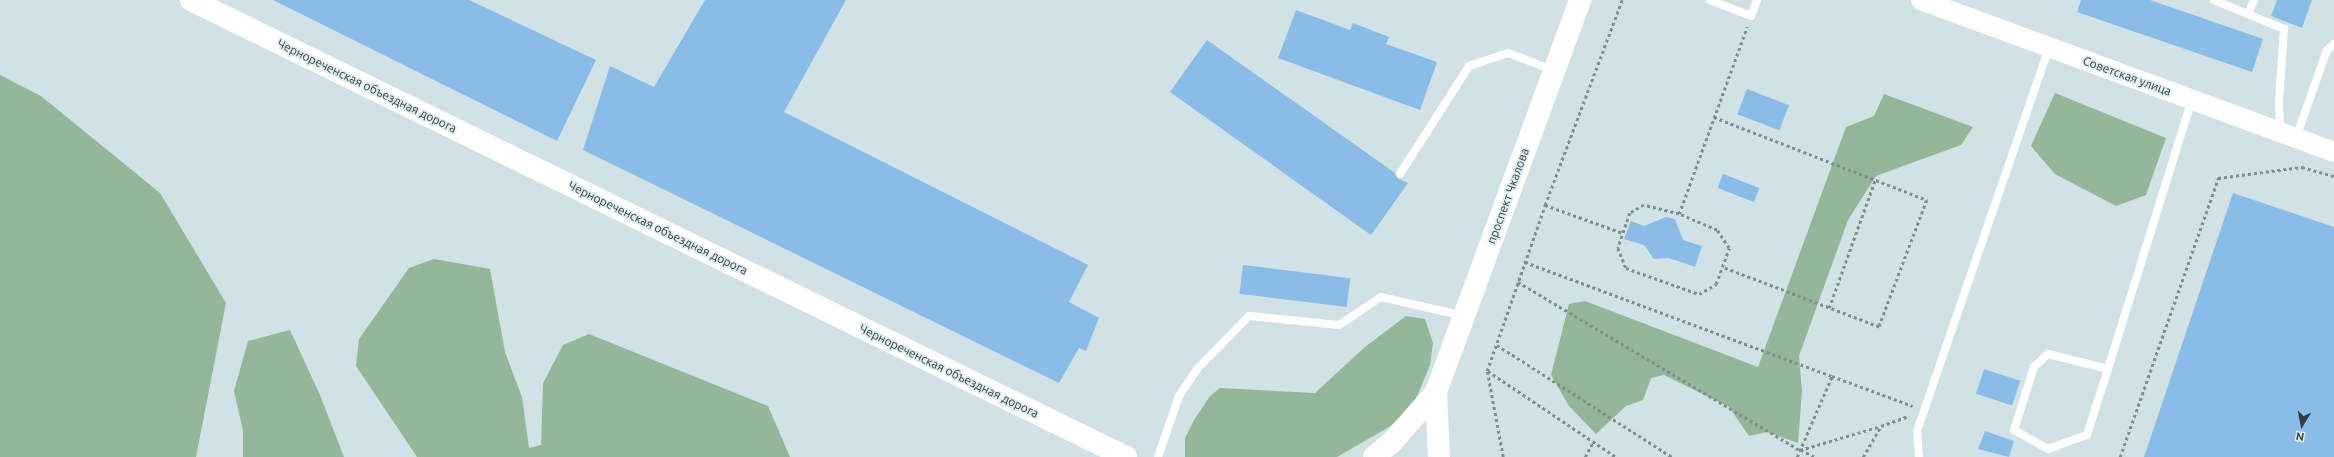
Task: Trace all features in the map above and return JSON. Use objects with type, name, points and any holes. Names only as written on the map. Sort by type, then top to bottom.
[{"type":"main road","name":"Чернореченская объездная дорога","points":[[191,0],[1126,457]]},
{"type":"main road","name":"проспект Чкалова","points":[[1436,392],[1580,0]]},
{"type":"main road","points":[[1374,457],[1393,441],[1436,392]]},
{"type":"main road","points":[[1436,392],[1439,457]]},
{"type":"street","name":"Советская улица","points":[[1921,0],[2334,152]]},
{"type":"lane","points":[[1710,0],[1751,16],[1757,0]]},
{"type":"lane","points":[[2214,0],[2249,12],[2284,29],[2278,101],[2288,135]]},
{"type":"lane","points":[[2249,12],[2254,0]]},
{"type":"lane","points":[[2288,135],[2327,50],[2334,44]]},
{"type":"lane","points":[[1919,457],[1917,431],[2049,47]]},
{"type":"lane","points":[[1400,174],[1469,66],[1508,54],[1554,71]]},
{"type":"lane","points":[[2108,369],[2048,354],[2034,367],[2014,430],[2048,449],[2087,435],[2108,369],[2192,100]]},
{"type":"lane","points":[[1158,457],[1179,396],[1197,369],[1249,316],[1339,325],[1381,296],[1464,316]]},
{"type":"path","points":[[1503,457],[1487,371],[1545,205],[1622,0]]},
{"type":"path","points":[[1679,214],[1751,16]]},
{"type":"path","points":[[1714,117],[1927,200],[1879,327],[1722,267]]},
{"type":"path","points":[[2120,457],[2218,178],[2302,167],[2334,176]]},
{"type":"path","points":[[1828,308],[1875,180]]},
{"type":"path","points":[[1545,205],[1623,233]]},
{"type":"path","points":[[1644,205],[1679,214],[1717,230],[1729,248],[1716,284],[1699,294],[1626,268],[1618,248],[1630,212],[1644,205]]},
{"type":"path","points":[[1525,262],[1919,409]]},
{"type":"path","points":[[1518,282],[1814,457]]},
{"type":"path","points":[[1497,345],[1672,457]]},
{"type":"path","points":[[1487,371],[1616,457]]},
{"type":"path","points":[[1797,457],[1832,376]]},
{"type":"path","points":[[1800,450],[1881,426],[1917,413]]},
{"type":"path","points":[[1863,457],[1881,426]]},
{"type":"path","points":[[1585,457],[1593,442]]},
{"type":"green space","points":[[0,75],[41,96],[160,193],[226,303],[196,457],[0,457]]},
{"type":"green space","points":[[2055,93],[2166,138],[2146,195],[2116,206],[2055,174],[2031,146]]},
{"type":"green space","points":[[1884,94],[1973,127],[1961,145],[1876,176],[1848,220],[1799,356],[1802,391],[1798,443],[1767,432],[1749,436],[1729,407],[1664,375],[1651,378],[1643,400],[1626,406],[1596,434],[1569,406],[1551,375],[1569,304],[1585,301],[1758,367],[1846,127],[1874,116]]},
{"type":"green space","points":[[434,259],[490,269],[505,352],[522,397],[529,448],[541,445],[543,383],[563,345],[589,334],[768,406],[790,457],[417,457],[356,366],[359,339],[409,268]]},
{"type":"green space","points":[[1406,316],[1425,319],[1433,343],[1430,365],[1413,406],[1389,427],[1337,457],[1185,457],[1185,438],[1194,420],[1210,396],[1220,388],[1315,393],[1365,347]]},
{"type":"green space","points":[[290,330],[320,395],[344,457],[243,457],[243,431],[234,391],[248,341]]},
{"type":"building","points":[[273,0],[469,0],[596,60],[557,141]]},
{"type":"building","points":[[705,0],[846,0],[784,112],[1088,265],[1069,302],[1099,318],[1086,351],[1079,348],[1059,383],[583,150],[610,66],[654,87]]},
{"type":"building","points":[[2081,0],[2150,0],[2263,39],[2252,72],[2077,12]]},
{"type":"building","points":[[2277,0],[2312,0],[2302,28],[2271,16]]},
{"type":"building","points":[[1296,10],[1350,30],[1353,23],[1389,37],[1386,44],[1437,62],[1420,110],[1278,58]]},
{"type":"building","points":[[1207,40],[1395,173],[1397,178],[1408,183],[1371,235],[1170,92]]},
{"type":"building","points":[[1747,89],[1789,105],[1779,130],[1737,114]]},
{"type":"building","points":[[1723,174],[1759,188],[1754,202],[1718,188]]},
{"type":"building","points":[[2233,193],[2334,227],[2334,457],[2144,457]]},
{"type":"building","points":[[1666,217],[1675,219],[1683,240],[1702,246],[1695,267],[1669,258],[1654,259],[1644,245],[1624,239],[1631,221],[1644,226]]},
{"type":"building","points":[[1243,265],[1350,278],[1347,307],[1239,294]]},
{"type":"building","points":[[1984,369],[2020,381],[2012,405],[1976,394]]},
{"type":"building","points":[[1985,431],[2014,441],[2009,457],[1978,449]]}]
